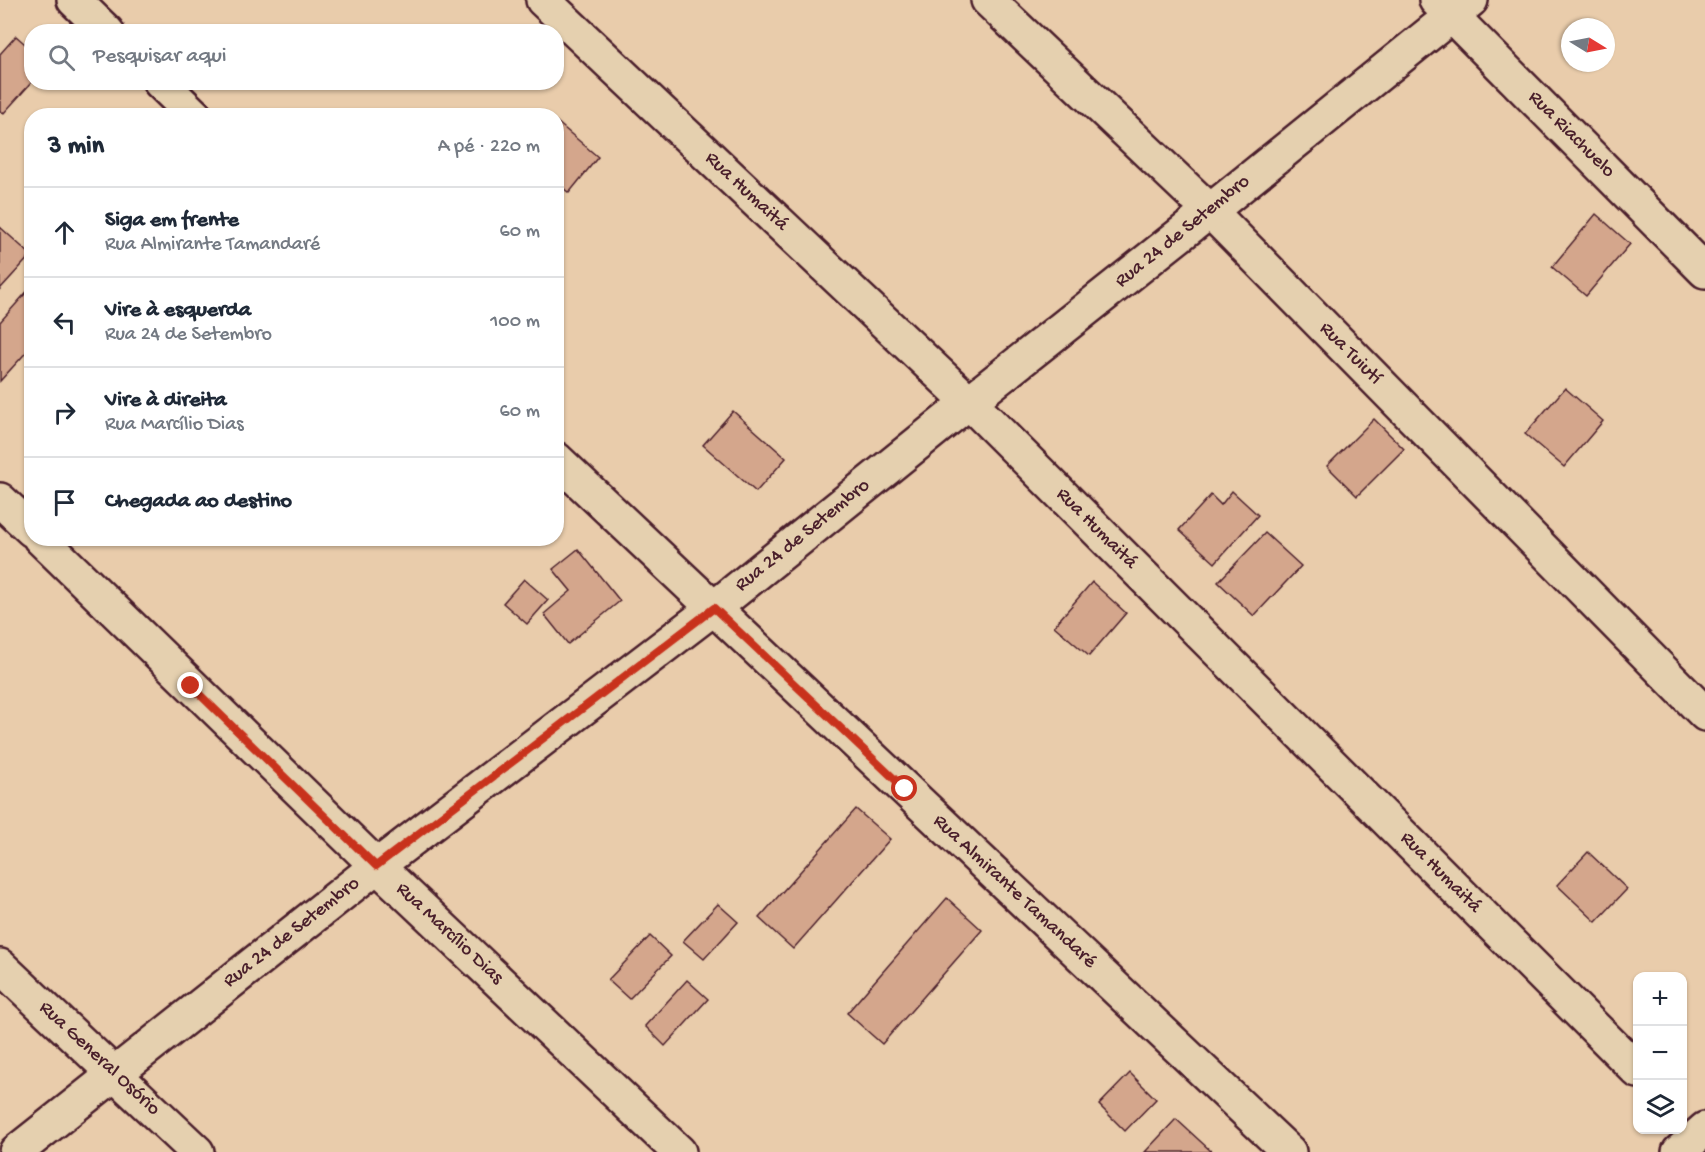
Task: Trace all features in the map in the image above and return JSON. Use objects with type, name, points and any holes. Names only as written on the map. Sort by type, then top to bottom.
[{"type":"street","points":[[74,0],[99,24]]},
{"type":"street","name":"Rua Humaitá","points":[[543,0],[969,402],[1633,1066]]},
{"type":"street","name":"Rua Tuiutí","points":[[988,0],[1210,211],[1705,714]]},
{"type":"street","name":"Rua 24 de Setembro","points":[[16,1152],[376,866],[714,608],[1210,211],[1453,5]]},
{"type":"street","name":"Rua Riachuelo","points":[[1453,5],[1705,271]]},
{"type":"street","points":[[168,90],[187,108]]},
{"type":"street","name":"Rua Almirante Tamandaré","points":[[564,467],[1289,1152]]},
{"type":"street","points":[[0,500],[24,522]]},
{"type":"street","name":"Rua Marcílio Dias","points":[[48,546],[376,866],[679,1152]]},
{"type":"street","name":"Rua General Osório","points":[[0,966],[197,1152]]},
{"type":"building","points":[[16,36],[24,43],[25,90],[3,114],[0,111],[0,54]]},
{"type":"building","points":[[564,128],[598,157],[569,193],[564,189]]},
{"type":"building","points":[[1596,214],[1630,244],[1586,296],[1552,267]]},
{"type":"building","points":[[0,227],[24,249],[24,263],[0,289]]},
{"type":"building","points":[[24,295],[24,355],[0,381],[0,322]]},
{"type":"building","points":[[1565,388],[1603,421],[1564,467],[1525,434]]},
{"type":"building","points":[[733,411],[786,458],[756,492],[703,445]]},
{"type":"building","points":[[1374,419],[1404,449],[1357,496],[1327,466]]},
{"type":"building","points":[[1232,491],[1258,515],[1215,563],[1179,530],[1211,495],[1221,505]]},
{"type":"building","points":[[1265,533],[1301,566],[1254,616],[1218,582]]},
{"type":"building","points":[[578,549],[620,601],[568,644],[544,614],[571,591],[553,569]]},
{"type":"building","points":[[524,579],[548,600],[527,624],[503,603]]},
{"type":"building","points":[[1092,582],[1126,613],[1089,656],[1054,626]]},
{"type":"building","points":[[856,809],[890,839],[793,949],[759,918]]},
{"type":"building","points":[[1588,852],[1627,889],[1596,922],[1557,885]]},
{"type":"building","points":[[947,898],[982,930],[882,1044],[847,1013]]},
{"type":"building","points":[[718,904],[738,922],[704,959],[683,941]]},
{"type":"building","points":[[650,936],[671,956],[629,999],[608,980]]},
{"type":"building","points":[[687,980],[708,999],[665,1046],[645,1026]]},
{"type":"building","points":[[1130,1073],[1156,1099],[1125,1131],[1099,1105]]},
{"type":"building","points":[[1176,1119],[1212,1152],[1145,1152]]},
{"type":"route","points":[[191,686],[376,866],[714,608],[905,789]]}]
